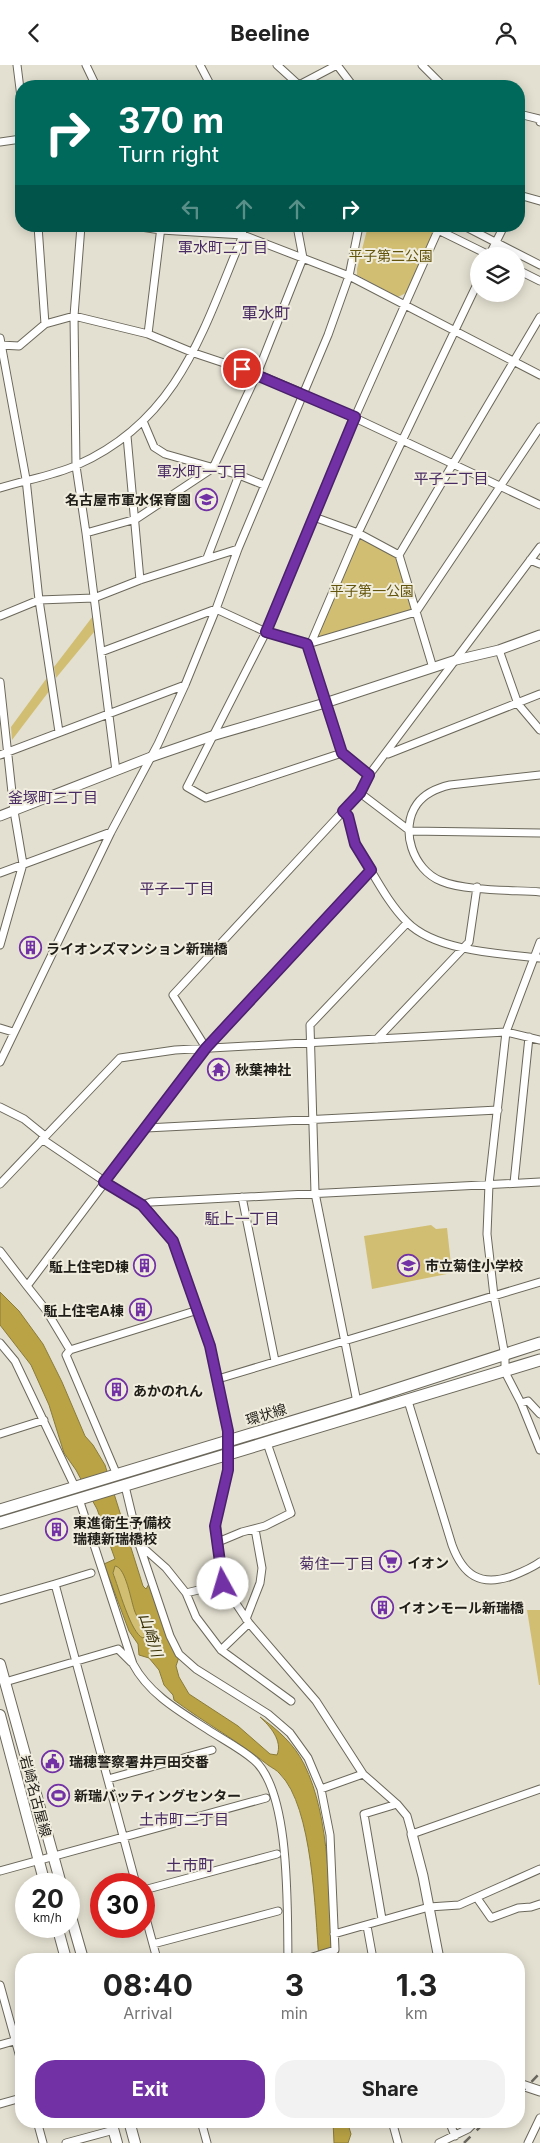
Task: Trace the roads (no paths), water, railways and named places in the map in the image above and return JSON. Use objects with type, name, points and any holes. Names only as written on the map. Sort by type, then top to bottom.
[{"type":"main road","name":"環状線","points":[[0,1510],[357,1402],[540,1343]]},
{"type":"main road","name":"環状線","points":[[0,1523],[540,1360]]},
{"type":"main road","name":"岩崎名古屋線","points":[[0,1663],[58,1873]]},
{"type":"main road","name":"岩崎名古屋線","points":[[0,1715],[43,1873]]},
{"type":"main road","points":[[60,1938],[64,1953]]},
{"type":"main road","points":[[77,1938],[81,1953]]},
{"type":"main road","points":[[113,2128],[117,2143]]},
{"type":"main road","points":[[131,2128],[135,2143]]},
{"type":"street","points":[[17,65],[19,80]]},
{"type":"street","points":[[86,65],[93,80]]},
{"type":"street","points":[[200,65],[208,80]]},
{"type":"street","points":[[276,65],[292,80]]},
{"type":"street","points":[[310,80],[336,65],[348,80]]},
{"type":"street","points":[[422,65],[437,80]]},
{"type":"street","points":[[525,115],[540,119]]},
{"type":"street","points":[[0,142],[15,140]]},
{"type":"street","points":[[525,197],[540,201]]},
{"type":"street","points":[[38,232],[45,324]]},
{"type":"street","points":[[80,232],[74,316],[76,466],[116,771]]},
{"type":"street","points":[[148,334],[161,232]]},
{"type":"street","points":[[208,232],[243,235],[349,276],[513,363],[540,375]]},
{"type":"street","points":[[0,488],[76,466],[127,436],[143,421],[172,389],[194,353],[243,235],[242,232]]},
{"type":"street","points":[[86,533],[136,519],[213,469],[257,374],[303,258],[298,232]]},
{"type":"street","points":[[0,1062],[111,832],[151,757],[185,685],[264,485],[328,335],[349,276],[358,232]]},
{"type":"street","points":[[342,753],[206,798],[187,787],[266,632],[355,417],[403,305],[437,232]]},
{"type":"street","points":[[446,232],[474,247]]},
{"type":"street","points":[[475,232],[540,265]]},
{"type":"street","points":[[494,247],[501,232]]},
{"type":"street","points":[[525,274],[540,281]]},
{"type":"street","points":[[369,775],[342,753],[325,703],[309,643],[358,533],[470,298]]},
{"type":"street","points":[[58,732],[39,600],[26,479],[1,343],[19,345],[45,324],[74,316],[148,334],[194,353],[257,374],[302,393],[540,505]]},
{"type":"street","points":[[399,555],[540,317]]},
{"type":"street","points":[[143,421],[154,447],[165,453],[213,469],[239,475],[264,485]]},
{"type":"street","points":[[101,652],[216,609],[266,632],[309,643],[416,613],[499,485],[540,427]]},
{"type":"street","points":[[127,436],[136,519],[140,580]]},
{"type":"street","points":[[207,558],[239,475]]},
{"type":"street","points":[[314,517],[358,533],[399,555],[433,668]]},
{"type":"street","points":[[206,1048],[173,995],[360,793],[369,775],[388,754],[540,547]]},
{"type":"street","points":[[0,616],[39,600],[94,598],[140,580],[238,549]]},
{"type":"street","points":[[530,560],[540,564]]},
{"type":"street","points":[[0,816],[151,757],[212,736],[325,703],[456,660],[499,650],[540,635]]},
{"type":"street","points":[[499,650],[518,703],[540,730]]},
{"type":"street","points":[[0,682],[9,751],[14,811],[23,863],[0,945]]},
{"type":"street","points":[[0,755],[185,685]]},
{"type":"street","points":[[388,754],[540,694]]},
{"type":"street","points":[[540,775],[450,785],[437,789],[418,802],[412,811],[410,831],[413,853],[422,868],[433,878],[450,884],[540,892]]},
{"type":"street","points":[[360,793],[410,831],[540,833]]},
{"type":"street","points":[[343,811],[348,816],[355,844],[407,923],[434,940],[465,947],[537,958]]},
{"type":"street","points":[[0,873],[111,832]]},
{"type":"street","points":[[27,1286],[206,1048],[371,870]]},
{"type":"street","points":[[377,1039],[469,942],[477,887]]},
{"type":"street","points":[[357,1402],[314,1193],[310,1025],[407,923]]},
{"type":"street","points":[[540,943],[537,958],[506,1033],[489,1184],[487,1234],[494,1296],[505,1355],[505,1371],[521,1403],[540,1450]]},
{"type":"street","points":[[0,1028],[13,1032]]},
{"type":"street","points":[[0,1184],[120,1058],[206,1048],[506,1033],[540,1039]]},
{"type":"street","points":[[514,1183],[529,1037]]},
{"type":"street","points":[[0,1107],[24,1119],[44,1138],[104,1182],[142,1205],[173,1241],[210,1346],[228,1431],[228,1470],[216,1519],[223,1584],[248,1621],[316,1701],[363,1774],[397,1804],[407,1816],[438,1953]]},
{"type":"street","points":[[146,1128],[498,1110]]},
{"type":"street","points":[[142,1205],[151,1202],[540,1182]]},
{"type":"street","points":[[242,1197],[275,1361]]},
{"type":"street","points":[[0,1251],[46,1310],[70,1350]]},
{"type":"street","points":[[218,1379],[540,1282]]},
{"type":"street","points":[[117,1475],[66,1355],[70,1350],[198,1310]]},
{"type":"street","points":[[0,1343],[15,1361],[77,1487]]},
{"type":"street","points":[[408,1401],[452,1545],[462,1566],[470,1573],[490,1581],[538,1567]]},
{"type":"street","points":[[521,1403],[528,1401],[540,1414]]},
{"type":"street","points":[[0,1434],[44,1420]]},
{"type":"street","points":[[218,1542],[282,1519],[291,1513],[267,1443]]},
{"type":"street","points":[[121,1487],[170,1636],[179,1654],[196,1669],[268,1714],[290,1733],[308,1758],[321,1789],[330,1835],[334,1949],[323,1953]]},
{"type":"street","points":[[80,1499],[133,1664],[140,1677],[168,1704],[255,1761],[271,1783],[285,1853],[288,1953]]},
{"type":"street","points":[[221,1650],[248,1621],[260,1583],[262,1568],[255,1529]]},
{"type":"street","points":[[139,1544],[166,1568],[186,1593],[196,1617],[221,1650],[291,1701]]},
{"type":"street","points":[[0,1600],[91,1573]]},
{"type":"street","points":[[55,1584],[133,1873]]},
{"type":"street","points":[[186,1593],[223,1584]]},
{"type":"street","points":[[5,1681],[118,1649],[133,1664]]},
{"type":"street","points":[[108,1779],[212,1750]]},
{"type":"street","points":[[321,1789],[363,1774]]},
{"type":"street","points":[[412,1834],[540,1789]]},
{"type":"street","points":[[0,1871],[266,1799]]},
{"type":"street","points":[[382,1919],[364,1815],[397,1804]]},
{"type":"street","points":[[155,1887],[276,1854]]},
{"type":"street","points":[[334,1933],[367,1926],[382,1919],[429,1907],[459,1905],[540,1869]]},
{"type":"street","points":[[477,1898],[491,1918],[518,1908],[540,1904]]},
{"type":"street","points":[[153,1944],[278,1911]]},
{"type":"street","points":[[367,1926],[372,1953]]},
{"type":"street","points":[[151,1938],[155,1953]]},
{"type":"street","points":[[0,1985],[15,2030]]},
{"type":"street","points":[[0,2045],[15,2040]]},
{"type":"street","points":[[525,2086],[540,2091]]},
{"type":"street","points":[[0,2104],[15,2100]]},
{"type":"street","points":[[528,2143],[540,2118]]},
{"type":"street","points":[[39,2128],[43,2143]]},
{"type":"street","points":[[66,2143],[107,2128]]},
{"type":"street","points":[[203,2128],[207,2143]]},
{"type":"street","points":[[394,2128],[398,2143]]},
{"type":"street","points":[[452,2128],[455,2136]]},
{"type":"street","points":[[439,2143],[455,2136],[466,2128]]},
{"type":"water","name":"山崎川","points":[[0,1292],[19,1311],[43,1344],[62,1382],[85,1436],[105,1465],[143,1586],[146,1589],[149,1584],[179,1657],[176,1666],[179,1677],[189,1694],[238,1726],[270,1754],[277,1755],[277,1739],[260,1717],[285,1738],[304,1764],[313,1785],[324,1834],[329,1885],[332,1953],[319,1953],[314,1889],[306,1835],[291,1790],[276,1770],[174,1700],[173,1695],[164,1685],[159,1670],[149,1658],[139,1655],[138,1644],[129,1631],[104,1564],[115,1559],[97,1509],[76,1470],[64,1453],[49,1405],[31,1365],[0,1325]],"holes":[[[115,1566],[122,1572],[135,1612],[146,1635],[143,1638],[138,1635],[130,1619],[113,1573]]]},
{"type":"water","points":[[333,2128],[349,2128],[351,2134],[348,2143],[334,2143]]},
{"type":"railway","points":[[525,2089],[540,2073]]},
{"type":"railway","points":[[464,2143],[479,2128]]},
{"type":"place","name":"名古屋市軍水保育園","points":[[207,499]]},
{"type":"place","name":"ライオンズマンション新瑞橋","points":[[30,948]]},
{"type":"place","name":"秋葉神社","points":[[219,1069]]},
{"type":"place","name":"市立菊住小学校","points":[[409,1265]]},
{"type":"place","name":"駈上住宅D棟","points":[[145,1266]]},
{"type":"place","name":"駈上住宅A棟","points":[[140,1310]]},
{"type":"place","name":"あかのれん","points":[[117,1390]]},
{"type":"place","name":"東進衛生予備校 瑞穂新瑞橋校","points":[[57,1530]]},
{"type":"place","name":"イオン","points":[[391,1562]]},
{"type":"place","name":"イオンモール新瑞橋","points":[[382,1607]]},
{"type":"place","name":"瑞穂警察署井戸田交番","points":[[53,1761]]},
{"type":"place","name":"新瑞バッティングセンター","points":[[58,1795]]},
{"type":"district","name":"軍水町二丁目","points":[[223,247]]},
{"type":"district","name":"軍水町","points":[[266,313]]},
{"type":"district","name":"軍水町一丁目","points":[[202,471]]},
{"type":"district","name":"平子二丁目","points":[[451,478]]},
{"type":"district","name":"釜塚町二丁目","points":[[53,797]]},
{"type":"district","name":"平子一丁目","points":[[177,888]]},
{"type":"district","name":"駈上一丁目","points":[[242,1218]]},
{"type":"district","name":"菊住一丁目","points":[[337,1563]]},
{"type":"district","name":"土市町二丁目","points":[[184,1819]]},
{"type":"district","name":"土市町","points":[[190,1865]]},
{"type":"park label","name":"平子第二公園","points":[[391,255]]},
{"type":"park label","name":"平子第一公園","points":[[372,590]]}]
